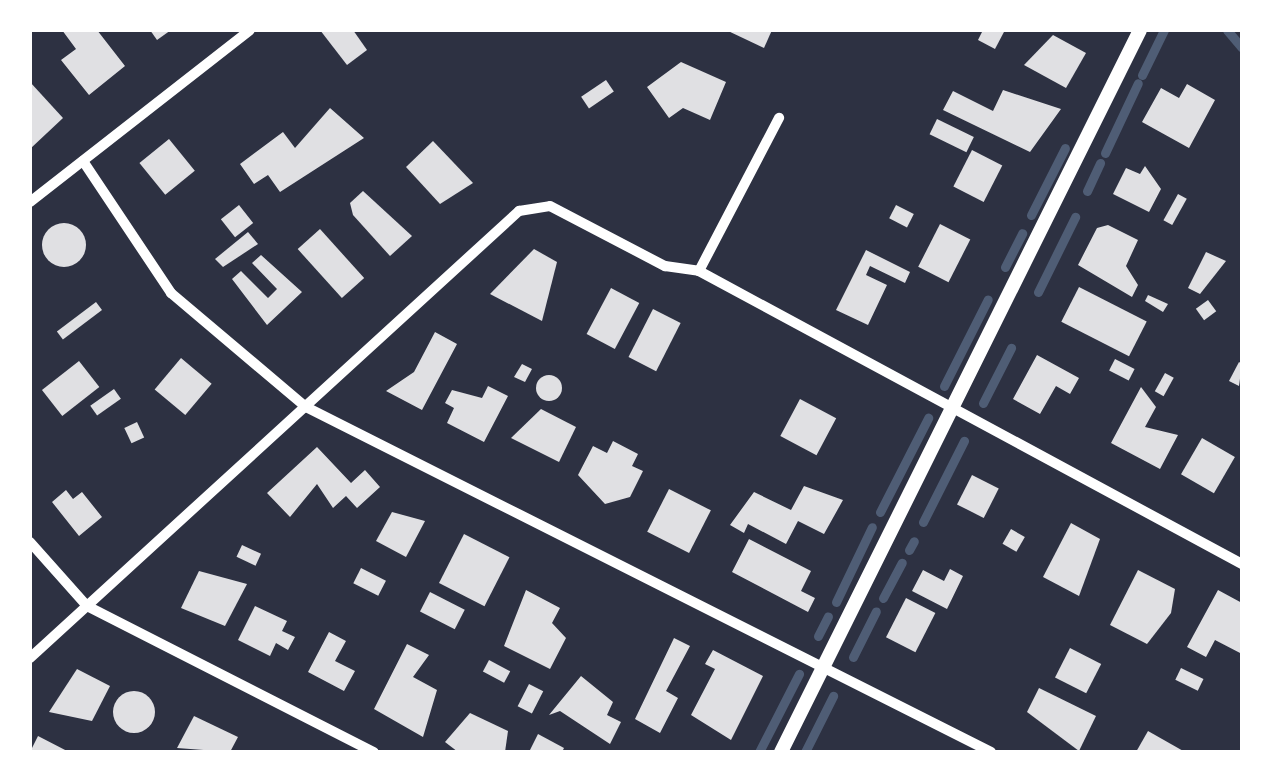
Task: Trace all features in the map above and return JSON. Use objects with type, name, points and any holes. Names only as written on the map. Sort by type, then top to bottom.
[{"type":"street","points":[[30,202],[250,30]]},
{"type":"street","points":[[781,752],[1140,30]]},
{"type":"street","points":[[699,271],[779,118]]},
{"type":"street","points":[[82,161],[170,293],[306,406],[992,752]]},
{"type":"street","points":[[30,658],[518,212],[550,206],[665,266],[699,271],[951,414],[1242,564]]},
{"type":"street","points":[[30,542],[88,606],[374,752]]},
{"type":"building","points":[[62,30],[97,30],[125,66],[89,95],[61,60],[76,49]]},
{"type":"building","points":[[150,30],[171,30],[157,40]]},
{"type":"building","points":[[320,30],[353,30],[367,50],[347,65]]},
{"type":"building","points":[[726,30],[772,30],[764,48]]},
{"type":"building","points":[[983,30],[1005,30],[995,49],[978,40]]},
{"type":"building","points":[[1053,35],[1086,53],[1066,88],[1024,65]]},
{"type":"building","points":[[681,62],[726,82],[710,120],[683,108],[669,118],[647,87]]},
{"type":"building","points":[[606,80],[614,92],[589,108],[581,97]]},
{"type":"building","points":[[30,82],[63,118],[30,149]]},
{"type":"building","points":[[1187,84],[1215,100],[1189,148],[1142,122],[1161,88],[1179,98]]},
{"type":"building","points":[[1003,90],[1061,109],[1030,152],[943,110],[953,91],[993,111]]},
{"type":"building","points":[[330,108],[364,138],[280,192],[268,175],[254,184],[240,164],[283,132],[295,148]]},
{"type":"building","points":[[937,119],[974,137],[966,152],[930,134]]},
{"type":"building","points":[[169,139],[195,171],[165,195],[139,163]]},
{"type":"building","points":[[433,141],[473,183],[440,204],[406,167]]},
{"type":"building","points":[[972,150],[1002,165],[984,202],[953,187]]},
{"type":"building","points":[[1145,166],[1161,189],[1149,212],[1113,194],[1126,168],[1140,174]]},
{"type":"building","points":[[363,191],[412,236],[390,256],[353,215],[350,203]]},
{"type":"building","points":[[1178,194],[1187,199],[1172,225],[1163,220]]},
{"type":"building","points":[[239,205],[253,223],[235,237],[221,219]]},
{"type":"building","points":[[896,205],[914,214],[907,227],[889,218]]},
{"type":"building","points":[[64,223],[80,229],[86,245],[80,261],[64,267],[48,261],[42,245],[48,229]]},
{"type":"building","points":[[940,224],[970,239],[949,282],[918,267]]},
{"type":"building","points":[[1108,225],[1138,240],[1126,266],[1138,285],[1132,297],[1078,265],[1097,228]]},
{"type":"building","points":[[320,229],[364,278],[342,298],[298,249]]},
{"type":"building","points":[[248,232],[258,244],[223,267],[215,259]]},
{"type":"building","points":[[534,249],[557,262],[542,321],[490,294]]},
{"type":"building","points":[[866,250],[910,272],[905,283],[870,266],[866,275],[887,285],[868,325],[836,310]]},
{"type":"building","points":[[1206,252],[1226,261],[1200,294],[1188,288]]},
{"type":"building","points":[[261,255],[302,292],[267,325],[232,279],[241,271],[268,298],[277,289],[252,263]]},
{"type":"building","points":[[1079,287],[1147,322],[1129,356],[1061,322]]},
{"type":"building","points":[[611,288],[639,303],[615,349],[587,334]]},
{"type":"building","points":[[1148,295],[1168,304],[1163,312],[1145,301]]},
{"type":"building","points":[[1208,300],[1216,311],[1204,320],[1196,309]]},
{"type":"building","points":[[96,302],[102,310],[63,339],[57,331]]},
{"type":"building","points":[[653,309],[681,323],[656,371],[628,357]]},
{"type":"building","points":[[435,332],[457,344],[422,410],[386,391],[414,372]]},
{"type":"building","points":[[1037,355],[1079,378],[1070,394],[1056,386],[1040,414],[1013,399]]},
{"type":"building","points":[[181,358],[212,384],[185,415],[155,389]]},
{"type":"building","points":[[1115,359],[1135,369],[1129,381],[1109,371]]},
{"type":"building","points":[[79,361],[99,387],[62,416],[42,390]]},
{"type":"building","points":[[1239,362],[1242,364],[1239,386],[1229,381]]},
{"type":"building","points":[[522,364],[532,369],[525,382],[514,377]]},
{"type":"building","points":[[1165,373],[1174,378],[1164,396],[1155,391]]},
{"type":"building","points":[[549,375],[558,379],[562,388],[558,397],[549,401],[540,397],[536,388],[540,379]]},
{"type":"building","points":[[488,386],[508,396],[484,442],[447,423],[454,408],[445,403],[452,390],[482,398]]},
{"type":"building","points":[[1141,387],[1156,407],[1145,427],[1178,435],[1160,469],[1111,443]]},
{"type":"building","points":[[114,389],[121,399],[97,415],[90,406]]},
{"type":"building","points":[[800,399],[836,418],[816,455],[780,436]]},
{"type":"building","points":[[541,409],[576,427],[559,462],[511,438]]},
{"type":"building","points":[[137,422],[144,437],[131,443],[124,428]]},
{"type":"building","points":[[1202,438],[1235,457],[1214,493],[1181,474]]},
{"type":"building","points":[[613,441],[638,454],[632,466],[643,471],[630,497],[605,504],[578,475],[593,446],[607,453]]},
{"type":"building","points":[[317,447],[351,483],[365,470],[380,487],[357,508],[346,496],[333,508],[317,484],[290,517],[267,493]]},
{"type":"building","points":[[972,475],[999,489],[984,518],[957,504]]},
{"type":"building","points":[[804,486],[843,500],[824,534],[798,521],[786,544],[748,524],[744,533],[730,525],[754,492],[791,510]]},
{"type":"building","points":[[669,489],[711,510],[689,553],[647,532]]},
{"type":"building","points":[[66,490],[73,499],[82,492],[102,517],[79,536],[52,502]]},
{"type":"building","points":[[392,512],[425,521],[406,557],[376,541]]},
{"type":"building","points":[[1071,523],[1100,539],[1079,596],[1043,577]]},
{"type":"building","points":[[1011,529],[1025,537],[1016,552],[1002,544]]},
{"type":"building","points":[[464,534],[509,557],[484,606],[439,583]]},
{"type":"building","points":[[749,539],[811,571],[801,591],[815,598],[808,612],[732,572]]},
{"type":"building","points":[[242,545],[261,554],[256,566],[237,557]]},
{"type":"building","points":[[361,568],[386,581],[378,596],[353,583]]},
{"type":"building","points":[[950,569],[963,576],[947,609],[912,591],[923,570],[944,581]]},
{"type":"building","points":[[1138,570],[1175,589],[1171,613],[1147,644],[1110,625]]},
{"type":"building","points":[[199,571],[247,584],[225,626],[181,608]]},
{"type":"building","points":[[526,590],[560,608],[552,623],[566,638],[550,669],[504,646]]},
{"type":"building","points":[[1218,590],[1242,603],[1242,654],[1215,640],[1206,657],[1187,647]]},
{"type":"building","points":[[430,592],[465,610],[455,629],[420,612]]},
{"type":"building","points":[[906,598],[935,613],[915,652],[886,637]]},
{"type":"building","points":[[255,606],[287,621],[282,631],[295,637],[288,650],[276,643],[270,656],[238,640]]},
{"type":"building","points":[[329,632],[346,641],[335,661],[355,671],[344,691],[308,672]]},
{"type":"building","points":[[674,638],[690,646],[666,691],[678,698],[660,733],[635,719]]},
{"type":"building","points":[[407,644],[429,655],[413,677],[437,690],[423,737],[374,709]]},
{"type":"building","points":[[1070,648],[1101,664],[1086,693],[1055,677]]},
{"type":"building","points":[[713,650],[763,676],[731,740],[691,715],[715,669],[705,664]]},
{"type":"building","points":[[489,660],[510,671],[504,683],[483,671]]},
{"type":"building","points":[[1181,668],[1203,679],[1198,691],[1175,680]]},
{"type":"building","points":[[77,669],[110,686],[92,721],[49,712]]},
{"type":"building","points":[[581,676],[613,702],[607,715],[621,722],[610,744],[560,711],[549,715]]},
{"type":"building","points":[[529,684],[543,691],[532,714],[518,706]]},
{"type":"building","points":[[1039,688],[1096,716],[1079,751],[1027,712]]},
{"type":"building","points":[[134,691],[149,697],[155,712],[149,727],[134,733],[119,727],[113,712],[119,697]]},
{"type":"building","points":[[470,713],[508,731],[505,752],[458,752],[445,742]]},
{"type":"building","points":[[194,716],[238,737],[230,752],[177,748]]},
{"type":"building","points":[[1148,731],[1185,752],[1136,752]]},
{"type":"building","points":[[538,734],[564,748],[562,752],[529,752]]},
{"type":"building","points":[[38,736],[69,752],[30,752]]},
{"type":"waterway","points":[[1142,75],[1164,30]]},
{"type":"waterway","points":[[1227,30],[1242,48]]},
{"type":"waterway","points":[[1105,153],[1138,83]]},
{"type":"waterway","points":[[1031,215],[1065,148]]},
{"type":"waterway","points":[[1087,191],[1100,163]]},
{"type":"waterway","points":[[1038,292],[1075,217]]},
{"type":"waterway","points":[[1005,267],[1022,233]]},
{"type":"waterway","points":[[944,386],[988,299]]},
{"type":"waterway","points":[[983,403],[1011,348]]},
{"type":"waterway","points":[[880,512],[928,418]]},
{"type":"waterway","points":[[923,522],[964,441]]},
{"type":"waterway","points":[[836,602],[872,527]]},
{"type":"waterway","points":[[909,550],[914,541]]},
{"type":"waterway","points":[[883,598],[902,563]]},
{"type":"waterway","points":[[853,657],[876,611]]},
{"type":"waterway","points":[[818,636],[828,616]]},
{"type":"waterway","points":[[759,752],[799,674]]},
{"type":"waterway","points":[[805,752],[833,696]]}]
